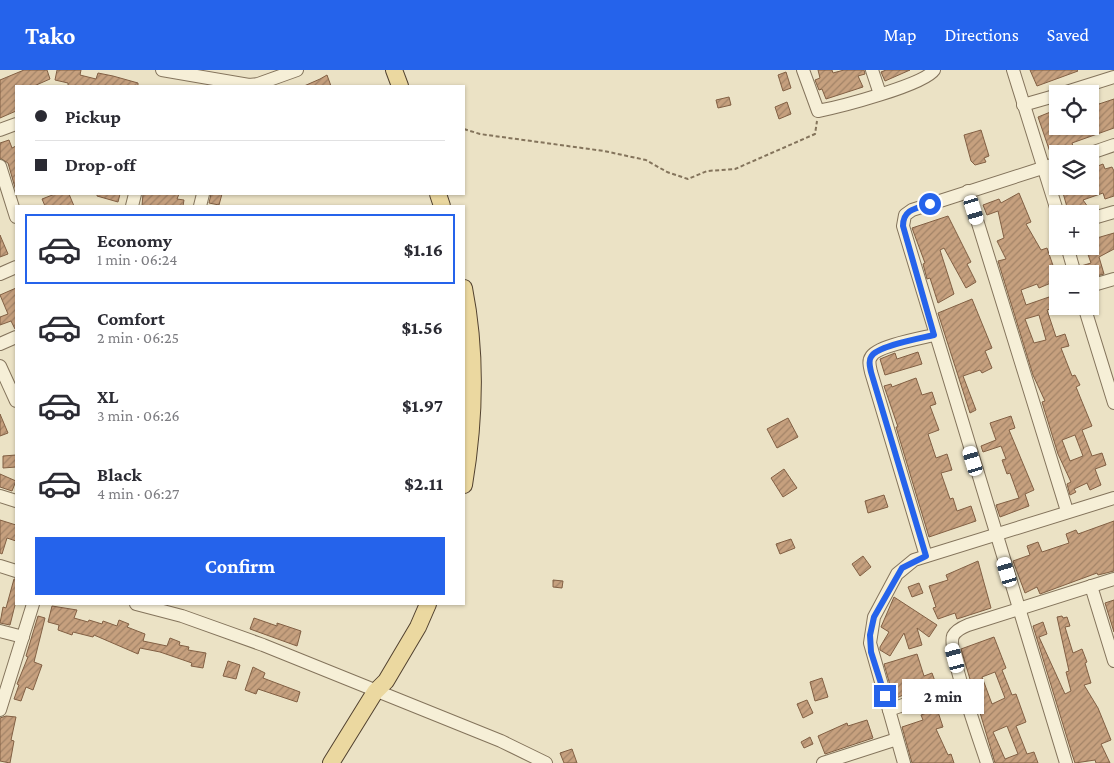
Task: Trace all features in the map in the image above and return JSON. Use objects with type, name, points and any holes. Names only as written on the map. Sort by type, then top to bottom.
[{"type":"main road","points":[[394,70],[400,85]]},
{"type":"main road","points":[[465,296],[472,354],[474,413],[465,478]]},
{"type":"main road","points":[[343,763],[382,689],[418,627],[428,605]]},
{"type":"main road","points":[[331,763],[382,689]]},
{"type":"street","points":[[162,70],[226,84],[258,84],[298,70]]},
{"type":"street","points":[[803,70],[818,111],[880,94],[927,78],[934,70]]},
{"type":"street","points":[[872,70],[880,94]]},
{"type":"street","points":[[1013,70],[1055,205]]},
{"type":"street","points":[[1088,85],[1114,77]]},
{"type":"street","points":[[1023,105],[1049,97]]},
{"type":"street","points":[[0,130],[15,124]]},
{"type":"street","points":[[1099,150],[1114,145]]},
{"type":"street","points":[[0,166],[14,196]]},
{"type":"street","points":[[1049,166],[912,210],[905,215],[903,221],[904,233],[934,335],[1066,763]]},
{"type":"street","points":[[968,192],[1066,511]]},
{"type":"street","points":[[1099,216],[1114,212]]},
{"type":"street","points":[[0,274],[15,267]]},
{"type":"street","points":[[1099,283],[1114,279]]},
{"type":"street","points":[[1087,315],[1114,403]]},
{"type":"street","points":[[926,556],[871,372],[870,360],[871,356],[880,349],[934,335]]},
{"type":"street","points":[[0,344],[15,337]]},
{"type":"street","points":[[0,366],[15,399]]},
{"type":"street","points":[[0,496],[15,501]]},
{"type":"street","points":[[904,763],[890,710],[871,652],[870,635],[874,617],[897,574],[907,564],[926,556],[1066,511],[1114,498]]},
{"type":"street","points":[[0,566],[15,571]]},
{"type":"street","points":[[987,763],[962,684],[952,646],[953,636],[960,629],[968,625],[1114,579]]},
{"type":"street","points":[[1091,586],[1114,661]]},
{"type":"street","points":[[0,710],[2,694],[33,605]]},
{"type":"street","points":[[140,605],[182,616],[382,689],[546,763]]},
{"type":"street","points":[[182,616],[186,605]]},
{"type":"street","points":[[0,631],[22,637]]},
{"type":"street","points":[[890,710],[962,684]]},
{"type":"street","points":[[823,763],[897,739]]},
{"type":"path","points":[[465,129],[480,134],[604,151],[646,160],[667,172],[688,179],[707,171],[735,169],[815,134],[818,111]]},
{"type":"building","points":[[24,70],[47,70],[50,79],[36,85],[15,85],[15,111],[0,118],[0,80]]},
{"type":"building","points":[[57,70],[81,70],[80,75],[96,79],[98,73],[138,83],[138,85],[68,85],[68,83],[55,80]]},
{"type":"building","points":[[818,70],[832,70],[833,73],[844,70],[864,70],[865,74],[858,76],[863,87],[826,99],[822,89],[819,90],[815,80],[820,78]]},
{"type":"building","points":[[886,70],[910,70],[885,81],[881,72]]},
{"type":"building","points":[[1030,70],[1077,70],[1078,71],[1037,86]]},
{"type":"building","points":[[786,72],[791,88],[783,91],[778,75]]},
{"type":"building","points":[[327,75],[331,85],[306,85]]},
{"type":"building","points":[[729,97],[731,105],[718,108],[716,100]]},
{"type":"building","points":[[1114,99],[1114,128],[1099,133],[1099,104]]},
{"type":"building","points":[[787,102],[791,114],[779,119],[775,107]]},
{"type":"building","points":[[1049,113],[1049,135],[1094,135],[1072,143],[1073,145],[1049,145],[1049,149],[1038,117]]},
{"type":"building","points":[[981,130],[989,156],[984,158],[986,162],[975,165],[971,161],[964,135]]},
{"type":"building","points":[[9,140],[12,148],[15,146],[15,188],[8,163],[0,158],[0,143]]},
{"type":"building","points":[[1103,164],[1105,169],[1112,167],[1114,171],[1114,196],[1105,199],[1103,193],[1099,194],[1099,166]]},
{"type":"building","points":[[1019,193],[1031,222],[1026,224],[1041,250],[1047,248],[1053,265],[1049,265],[1049,284],[1039,288],[1037,284],[1021,290],[1026,305],[1049,297],[1049,309],[1047,310],[1056,337],[1065,334],[1069,346],[1061,348],[1072,376],[1075,375],[1080,385],[1076,387],[1092,426],[1082,430],[1092,456],[1102,453],[1106,465],[1095,469],[1101,485],[1090,490],[1087,483],[1074,489],[1076,492],[1070,495],[1067,484],[1071,482],[1058,454],[1042,402],[1045,401],[1033,375],[998,261],[1006,259],[997,241],[1004,238],[998,211],[987,215],[983,205],[999,199],[1001,203]],"holes":[[[1039,315],[1046,340],[1034,343],[1025,319]],[[1075,435],[1083,456],[1070,461],[1062,440]]]},
{"type":"building","points":[[52,195],[69,195],[74,205],[45,205],[42,199]]},
{"type":"building","points":[[97,195],[120,195],[118,202]]},
{"type":"building","points":[[143,195],[179,195],[177,199],[184,200],[183,205],[142,205]]},
{"type":"building","points":[[211,195],[222,195],[219,205],[209,203]]},
{"type":"building","points":[[1064,195],[1097,195],[1083,200],[1087,205],[1066,205]]},
{"type":"building","points":[[948,216],[971,262],[967,264],[976,282],[966,288],[944,248],[940,250],[954,294],[938,303],[930,278],[927,279],[923,264],[925,263],[912,228]]},
{"type":"building","points":[[1114,233],[1114,249],[1099,257],[1104,274],[1099,275],[1099,265],[1084,265],[1091,263],[1088,255],[1099,255],[1099,237]]},
{"type":"building","points":[[0,235],[8,254],[0,257]]},
{"type":"building","points":[[15,288],[15,329],[11,321],[0,325],[0,317],[8,314],[0,295]]},
{"type":"building","points":[[972,299],[992,348],[985,351],[992,368],[982,373],[980,370],[963,376],[976,410],[970,413],[938,313]]},
{"type":"building","points":[[918,352],[922,364],[885,375],[880,359],[895,353],[897,359]]},
{"type":"building","points":[[916,378],[922,395],[932,392],[936,404],[930,406],[939,430],[928,434],[936,458],[947,454],[952,470],[941,473],[950,499],[953,498],[957,511],[971,506],[976,521],[929,537],[896,427],[898,427],[884,386],[891,384],[892,387]]},
{"type":"building","points":[[0,414],[8,433],[0,436]]},
{"type":"building","points":[[1011,416],[1015,428],[1009,430],[1034,490],[1025,494],[1029,506],[1000,517],[996,505],[1019,498],[1010,473],[1007,474],[1002,460],[1006,459],[1001,446],[983,452],[981,446],[996,440],[990,423]]},
{"type":"building","points":[[788,418],[798,437],[777,448],[767,429]]},
{"type":"building","points":[[15,455],[15,467],[3,468],[3,456]]},
{"type":"building","points":[[784,469],[797,488],[783,497],[771,478]]},
{"type":"building","points":[[0,474],[15,481],[12,491],[0,487]]},
{"type":"building","points":[[884,495],[888,507],[868,513],[865,501]]},
{"type":"building","points":[[0,520],[15,525],[15,541],[7,538],[2,554],[0,553]]},
{"type":"building","points":[[1114,521],[1114,571],[1098,575],[1097,573],[1040,594],[1037,587],[1025,593],[1013,561],[1030,555],[1027,546],[1038,542],[1042,552],[1069,543],[1066,534],[1076,530],[1078,534]]},
{"type":"building","points":[[791,539],[795,548],[780,554],[776,544]]},
{"type":"building","points":[[863,556],[871,567],[860,576],[852,564]]},
{"type":"building","points":[[978,561],[991,608],[957,619],[955,613],[938,619],[933,608],[936,607],[929,586],[948,580],[946,575]]},
{"type":"building","points":[[15,579],[15,605],[10,625],[0,623],[3,607],[6,608]]},
{"type":"building","points":[[553,580],[563,581],[562,588],[553,587]]},
{"type":"building","points":[[919,583],[923,593],[912,597],[908,587]]},
{"type":"building","points":[[894,597],[937,625],[929,637],[917,628],[922,645],[909,649],[904,633],[890,656],[880,650],[889,632],[881,627]]},
{"type":"building","points":[[1114,600],[1114,632],[1105,603]]},
{"type":"building","points":[[52,606],[77,610],[74,618],[88,622],[89,620],[102,624],[103,621],[117,626],[119,620],[129,624],[127,627],[145,634],[143,641],[167,646],[170,638],[180,642],[179,645],[189,647],[188,650],[206,653],[203,668],[191,666],[192,663],[160,652],[140,648],[138,654],[94,635],[93,637],[73,632],[72,635],[58,630],[59,625],[48,622]]},
{"type":"building","points":[[38,616],[45,618],[34,662],[42,665],[33,690],[26,687],[21,701],[14,699],[19,685],[17,684],[28,657],[26,656]]},
{"type":"building","points":[[1062,616],[1063,618],[1067,617],[1070,626],[1065,627],[1073,653],[1082,649],[1087,662],[1085,663],[1091,683],[1084,685],[1098,708],[1111,740],[1101,744],[1110,763],[1096,763],[1095,760],[1075,763],[1072,754],[1033,626],[1043,622],[1047,634],[1039,637],[1065,694],[1071,691],[1066,672],[1069,671],[1057,617]]},
{"type":"building","points":[[254,618],[277,626],[277,623],[301,631],[297,646],[250,629]]},
{"type":"building","points":[[994,637],[1006,668],[1002,670],[1012,695],[1016,694],[1026,722],[1016,726],[1027,754],[1034,752],[1038,763],[995,763],[961,649]],"holes":[[[995,672],[1005,698],[992,704],[982,677]],[[1007,726],[1018,754],[1005,759],[993,732]]]},
{"type":"building","points":[[917,654],[924,676],[932,673],[936,684],[918,691],[917,689],[894,699],[884,664]]},
{"type":"building","points":[[228,661],[240,665],[236,679],[223,676]]},
{"type":"building","points":[[253,667],[265,673],[263,678],[300,692],[297,702],[258,689],[256,694],[245,690]]},
{"type":"building","points":[[822,678],[828,697],[815,701],[810,682]]},
{"type":"building","points":[[807,700],[813,713],[803,718],[797,704]]},
{"type":"building","points":[[937,709],[943,727],[936,729],[948,755],[951,754],[954,763],[912,763],[902,727],[923,720],[921,715]]},
{"type":"building","points":[[6,716],[16,717],[11,740],[14,741],[10,763],[0,761],[0,718]]},
{"type":"building","points":[[867,720],[873,738],[825,754],[818,736],[847,723],[848,726]]},
{"type":"building","points":[[810,737],[813,744],[804,748],[801,742]]},
{"type":"building","points":[[572,749],[577,763],[564,763],[560,753]]},
{"type":"route","points":[[885,696],[871,652],[870,635],[874,617],[902,568],[914,560],[926,556],[871,372],[870,360],[874,352],[880,349],[934,335],[903,226],[905,215],[908,212],[930,204]]}]
